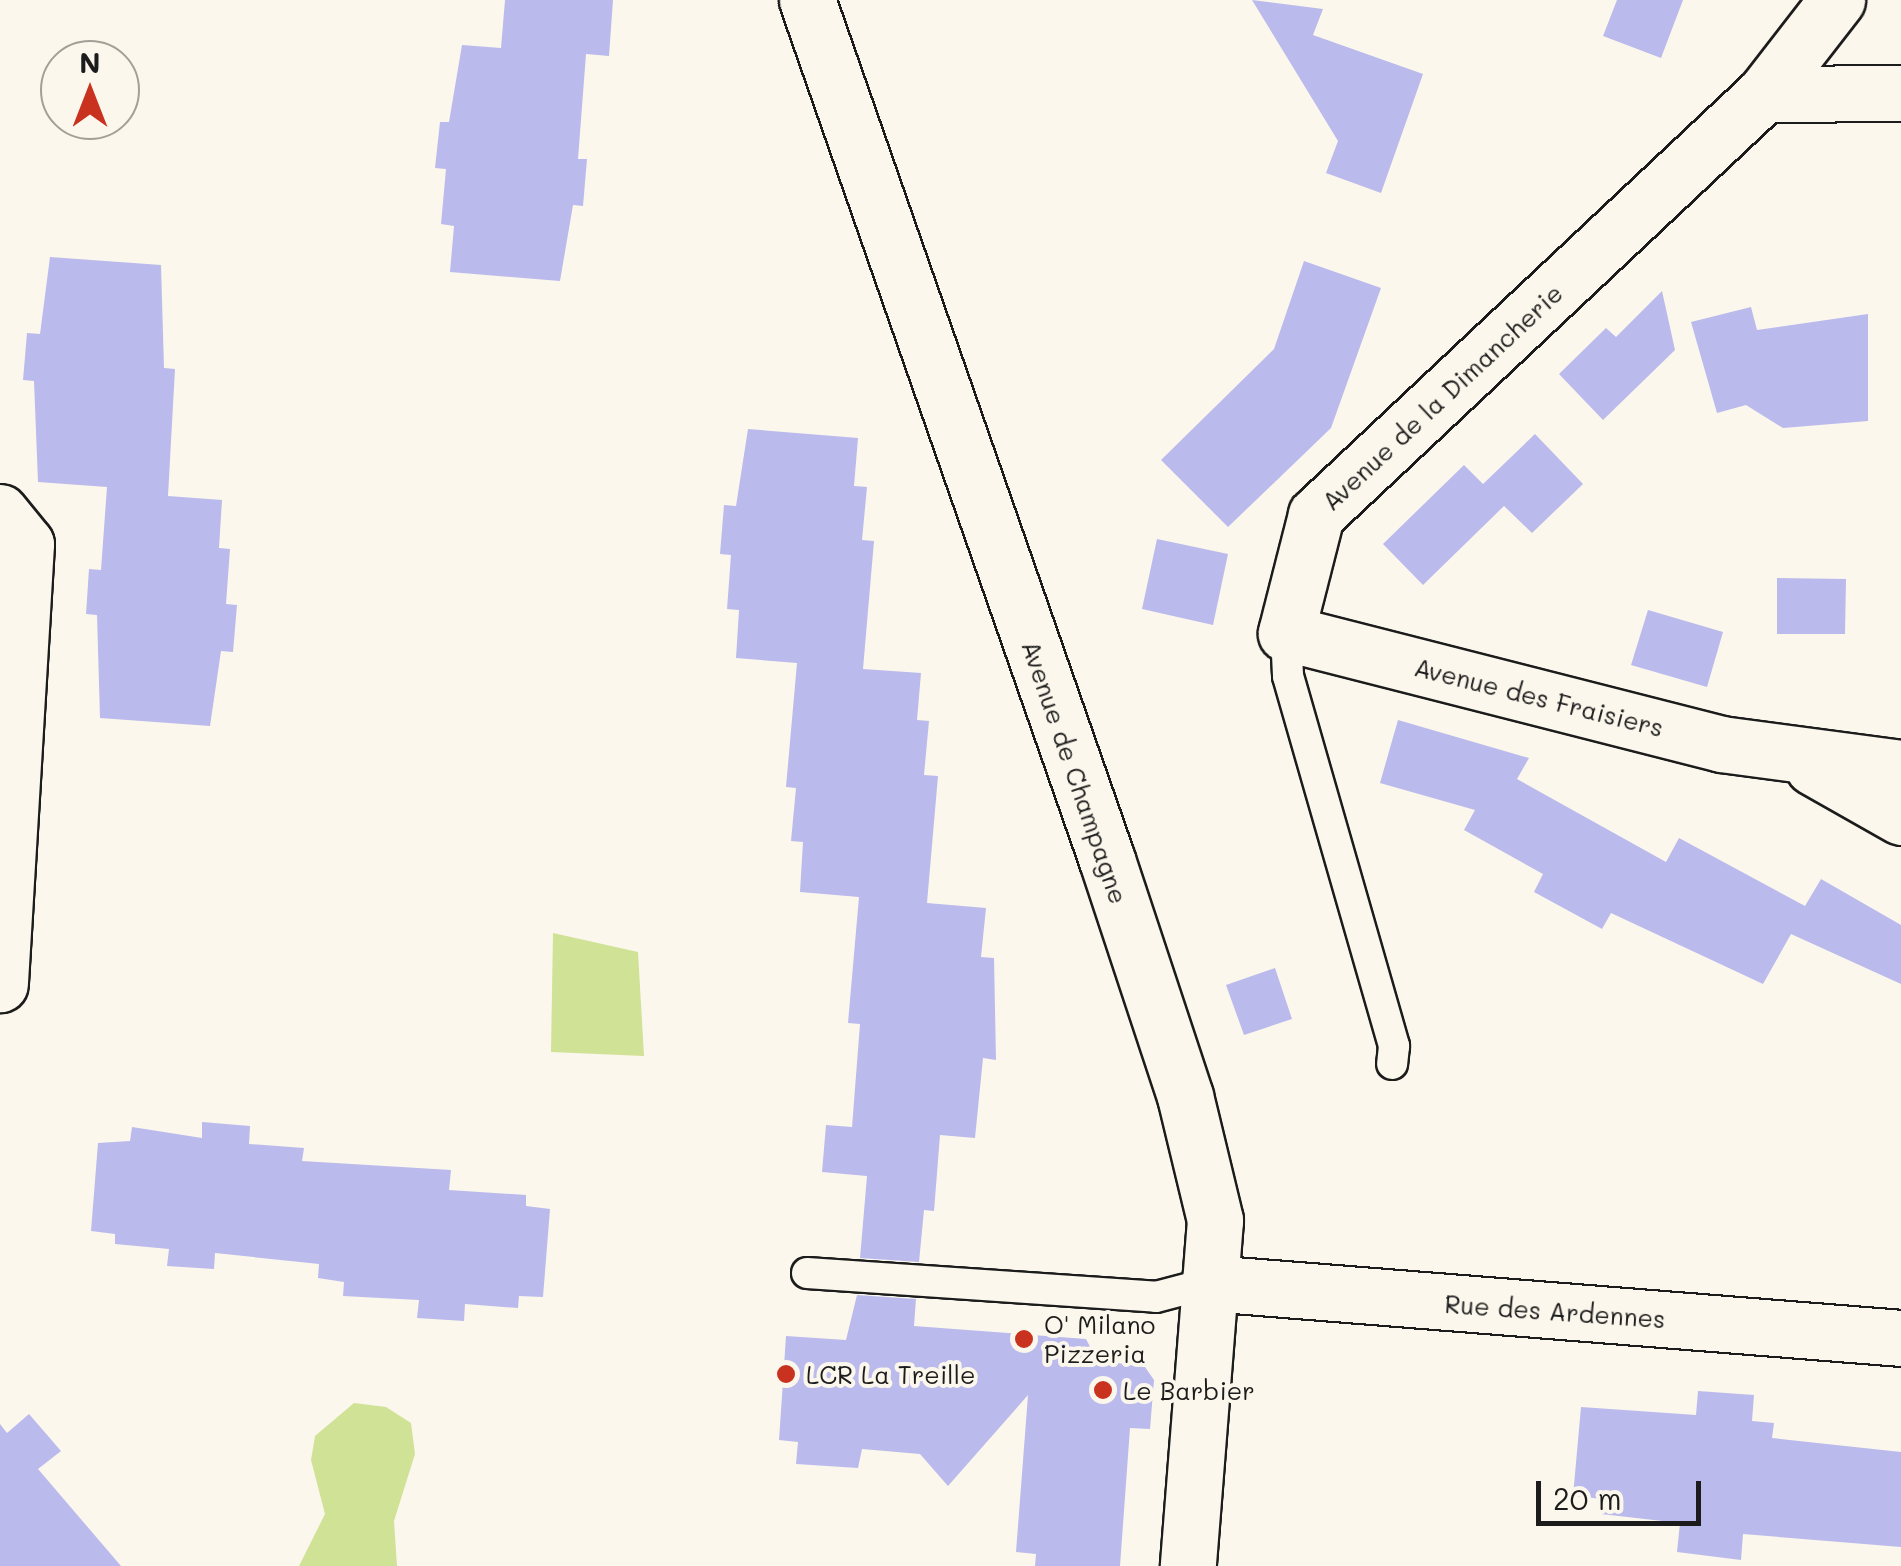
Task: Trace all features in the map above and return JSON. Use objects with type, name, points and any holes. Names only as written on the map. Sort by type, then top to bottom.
[{"type":"street","name":"Avenue de Champagne","points":[[807,0],[1185,1096],[1215,1220],[1188,1566]]},
{"type":"street","name":"Avenue de la Dimancherie","points":[[1286,633],[1316,515],[1764,94],[1837,0]]},
{"type":"street","points":[[1764,94],[1901,93]]},
{"type":"street","points":[[0,512],[26,544],[0,984]]},
{"type":"street","name":"Avenue des Fraisiers","points":[[1286,633],[1793,756]]},
{"type":"street","points":[[1793,756],[1901,768]]},
{"type":"street","points":[[1793,756],[1901,817]]},
{"type":"street","name":"Rue des Ardennes","points":[[1210,1283],[1901,1338]]},
{"type":"lane","name":"Avenue de la Dimancherie","points":[[1286,633],[1288,676],[1394,1046],[1392,1064]]},
{"type":"lane","points":[[807,1273],[1156,1298],[1210,1283]]},
{"type":"green space","points":[[553,933],[638,952],[644,1056],[551,1052]]},
{"type":"green space","points":[[354,1403],[386,1407],[411,1423],[415,1454],[394,1521],[397,1566],[299,1566],[325,1514],[311,1460],[315,1436]]},
{"type":"building","points":[[505,0],[613,0],[609,56],[586,54],[578,159],[587,159],[583,206],[573,205],[560,281],[450,272],[454,226],[441,224],[446,169],[435,168],[440,122],[449,122],[462,45],[501,48]]},
{"type":"building","points":[[1252,0],[1323,9],[1313,35],[1423,74],[1381,193],[1326,173],[1338,141]]},
{"type":"building","points":[[1617,0],[1683,0],[1661,58],[1603,36]]},
{"type":"building","points":[[50,257],[161,265],[164,368],[175,369],[168,496],[222,500],[219,548],[230,549],[226,604],[237,605],[233,652],[221,651],[210,726],[100,718],[97,615],[86,614],[89,569],[101,570],[107,487],[38,482],[34,381],[23,380],[27,333],[40,334]]},
{"type":"building","points":[[1304,261],[1381,288],[1331,428],[1228,527],[1161,460],[1274,349]]},
{"type":"building","points":[[1662,291],[1675,350],[1603,420],[1559,374],[1606,328],[1616,337]]},
{"type":"building","points":[[1751,307],[1757,330],[1868,314],[1868,421],[1783,428],[1746,405],[1717,413],[1691,322]]},
{"type":"building","points":[[748,429],[858,438],[854,486],[867,487],[862,540],[874,541],[863,669],[921,673],[917,720],[929,721],[924,775],[938,776],[927,903],[986,908],[981,957],[994,958],[996,1060],[983,1058],[975,1138],[940,1135],[934,1211],[924,1210],[919,1262],[860,1258],[867,1176],[822,1172],[826,1125],[852,1127],[860,1024],[848,1023],[859,897],[800,892],[803,842],[791,841],[796,788],[786,787],[797,663],[736,658],[739,610],[727,609],[731,555],[720,554],[724,505],[736,506]]},
{"type":"building","points":[[1535,434],[1583,484],[1532,533],[1504,506],[1423,585],[1383,544],[1464,465],[1483,484]]},
{"type":"building","points":[[1157,539],[1228,554],[1213,625],[1142,609]]},
{"type":"building","points":[[1777,578],[1846,579],[1845,634],[1777,634]]},
{"type":"building","points":[[1648,610],[1723,632],[1707,687],[1631,665]]},
{"type":"building","points":[[1398,720],[1529,758],[1517,779],[1666,862],[1679,838],[1805,906],[1821,879],[1901,925],[1901,984],[1791,934],[1763,984],[1611,913],[1602,929],[1534,892],[1543,874],[1464,830],[1475,810],[1380,783]]},
{"type":"building","points":[[1275,968],[1292,1019],[1244,1035],[1226,985]]},
{"type":"building","points":[[202,1122],[250,1126],[249,1144],[304,1148],[302,1161],[451,1170],[449,1190],[526,1195],[526,1206],[550,1209],[543,1297],[519,1296],[518,1308],[465,1304],[464,1321],[417,1318],[419,1300],[343,1296],[344,1282],[318,1278],[319,1264],[215,1253],[214,1269],[167,1266],[169,1249],[115,1244],[115,1234],[91,1231],[98,1143],[130,1141],[132,1127],[202,1138]]},
{"type":"building","points":[[857,1295],[916,1299],[914,1326],[1086,1339],[1097,1360],[1145,1367],[1154,1380],[1150,1429],[1130,1428],[1120,1566],[1035,1566],[1036,1554],[1016,1552],[1028,1395],[948,1486],[920,1454],[862,1449],[858,1468],[796,1464],[798,1442],[779,1440],[786,1336],[846,1340]]},
{"type":"building","points":[[1698,1391],[1754,1395],[1752,1421],[1774,1423],[1772,1438],[1901,1452],[1901,1547],[1743,1534],[1741,1560],[1677,1552],[1680,1523],[1601,1514],[1603,1499],[1573,1496],[1581,1407],[1696,1415]]},
{"type":"building","points":[[29,1414],[61,1451],[38,1469],[121,1566],[0,1566],[0,1424],[7,1433]]},
{"type":"place","name":"O' Milano Pizzeria","points":[[1024,1339]]},
{"type":"place","name":"LCR La Treille","points":[[786,1374]]},
{"type":"place","name":"Le Barbier","points":[[1103,1390]]}]
